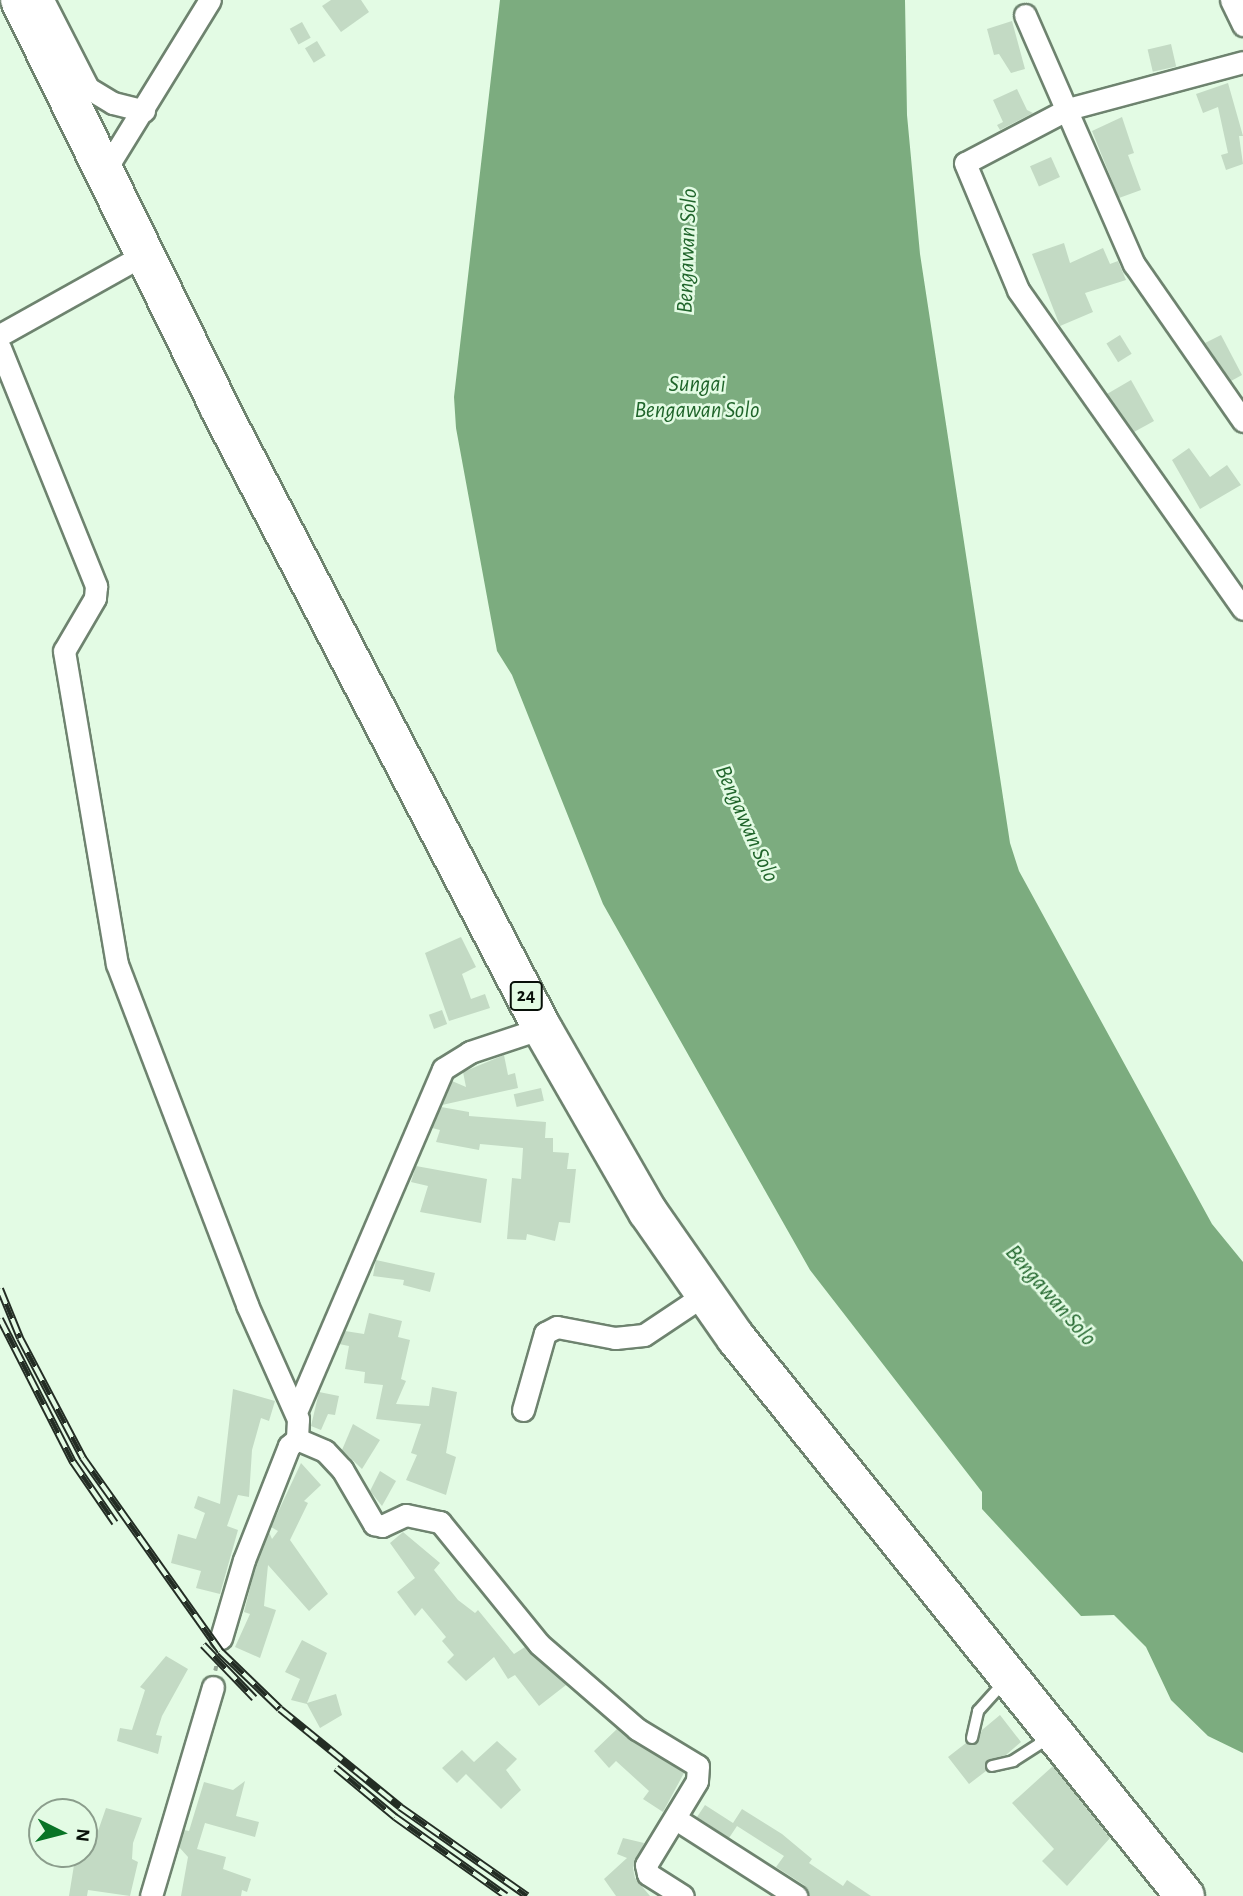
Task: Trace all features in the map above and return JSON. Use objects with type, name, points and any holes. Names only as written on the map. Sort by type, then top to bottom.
[{"type":"highway","name":"24","points":[[20,0],[143,255],[542,1028],[648,1212],[704,1295],[1185,1896]]},
{"type":"street","points":[[43,0],[88,88],[113,103],[144,111]]},
{"type":"street","points":[[104,172],[210,0]]},
{"type":"street","points":[[1231,0],[1243,25]]},
{"type":"street","points":[[1025,15],[1134,264],[1243,421]]},
{"type":"street","points":[[1243,62],[1068,109],[968,159],[965,168],[1018,290],[1243,609]]},
{"type":"street","points":[[143,255],[1,334],[96,586],[95,598],[64,651],[117,964],[247,1305],[296,1412],[297,1439],[280,1463],[221,1638]]},
{"type":"street","points":[[296,1412],[443,1069],[470,1052],[542,1028]]},
{"type":"street","points":[[523,1410],[545,1333],[557,1327],[615,1338],[644,1335],[704,1295]]},
{"type":"street","points":[[297,1439],[332,1457],[374,1524],[382,1526],[406,1515],[440,1522],[540,1644],[637,1729],[696,1763],[699,1774],[676,1819],[649,1857],[646,1869],[683,1896]]},
{"type":"street","points":[[151,1896],[212,1687]]},
{"type":"street","points":[[676,1819],[796,1896]]},
{"type":"lane","points":[[972,1738],[978,1711],[1010,1677]]},
{"type":"lane","points":[[992,1766],[1013,1761],[1055,1734]]},
{"type":"path","points":[[212,1687],[221,1638]]},
{"type":"water","name":"Sungai Bengawan Solo","points":[[500,0],[905,0],[907,115],[920,254],[1010,843],[1019,871],[1212,1224],[1243,1262],[1243,1753],[1208,1736],[1171,1700],[1146,1647],[1114,1615],[1081,1616],[982,1509],[982,1492],[810,1270],[603,904],[512,675],[497,651],[456,428],[454,397]]},
{"type":"building","points":[[331,0],[361,0],[369,12],[341,32],[322,6]]},
{"type":"building","points":[[1012,21],[1025,69],[1011,73],[999,54],[994,55],[987,29]]},
{"type":"building","points":[[302,22],[311,38],[298,45],[290,29]]},
{"type":"building","points":[[317,41],[326,56],[314,63],[305,48]]},
{"type":"building","points":[[1171,44],[1176,66],[1153,72],[1148,49]]},
{"type":"building","points":[[1228,83],[1243,136],[1239,136],[1243,164],[1226,170],[1221,155],[1228,153],[1218,107],[1203,113],[1196,94]]},
{"type":"building","points":[[1017,89],[1027,110],[1033,113],[1000,130],[997,125],[1003,122],[993,100]]},
{"type":"building","points":[[1122,117],[1134,153],[1128,155],[1141,190],[1119,198],[1092,131]]},
{"type":"building","points":[[1051,157],[1060,177],[1039,186],[1030,166]]},
{"type":"building","points":[[1064,243],[1070,263],[1103,248],[1110,264],[1118,261],[1126,280],[1085,293],[1093,312],[1060,326],[1032,254]]},
{"type":"building","points":[[1120,335],[1132,354],[1118,362],[1106,343]]},
{"type":"building","points":[[1221,335],[1242,375],[1231,381],[1205,343]]},
{"type":"building","points":[[1131,380],[1154,421],[1134,432],[1107,394]]},
{"type":"building","points":[[1189,448],[1210,477],[1227,465],[1241,485],[1200,509],[1172,460]]},
{"type":"building","points":[[461,937],[476,967],[462,974],[471,999],[485,994],[490,1008],[449,1021],[425,953]]},
{"type":"building","points":[[442,1010],[447,1024],[434,1029],[429,1015]]},
{"type":"building","points":[[504,1055],[508,1075],[515,1073],[518,1088],[442,1105],[452,1081],[466,1087],[463,1072]]},
{"type":"building","points":[[541,1088],[544,1101],[517,1107],[514,1094]]},
{"type":"building","points":[[441,1107],[469,1112],[469,1116],[546,1122],[545,1138],[553,1138],[553,1152],[569,1153],[567,1169],[576,1169],[570,1223],[559,1222],[555,1241],[527,1234],[526,1240],[507,1239],[512,1178],[521,1179],[523,1148],[480,1144],[479,1150],[436,1142],[440,1130],[432,1128]]},
{"type":"building","points":[[416,1166],[487,1179],[481,1223],[420,1212],[428,1186],[411,1182]]},
{"type":"building","points":[[376,1260],[435,1273],[430,1292],[403,1285],[404,1280],[373,1276]]},
{"type":"building","points":[[369,1313],[402,1321],[398,1337],[410,1340],[401,1379],[406,1381],[396,1404],[429,1406],[432,1387],[457,1392],[446,1453],[456,1457],[446,1495],[406,1480],[417,1455],[411,1453],[421,1424],[376,1419],[383,1385],[364,1383],[365,1372],[345,1369],[349,1346],[339,1344],[345,1331],[364,1334]]},
{"type":"building","points":[[233,1389],[275,1401],[269,1421],[261,1418],[252,1450],[249,1497],[238,1495],[227,1526],[238,1530],[220,1594],[196,1588],[201,1571],[171,1563],[178,1534],[196,1539],[205,1513],[194,1508],[198,1496],[220,1504]]},
{"type":"building","points":[[319,1392],[339,1396],[335,1415],[328,1414],[321,1430],[311,1426]]},
{"type":"building","points":[[353,1424],[380,1440],[362,1469],[342,1450]]},
{"type":"building","points":[[301,1463],[321,1485],[304,1501],[308,1503],[290,1540],[328,1594],[309,1611],[268,1565],[264,1606],[276,1610],[260,1658],[235,1647],[250,1614],[244,1612],[256,1564],[269,1532],[272,1539],[278,1531],[271,1527]]},
{"type":"building","points":[[380,1471],[396,1481],[382,1506],[370,1491]]},
{"type":"building","points":[[403,1532],[440,1563],[434,1570],[458,1600],[475,1613],[478,1610],[514,1654],[525,1647],[566,1685],[539,1706],[515,1675],[508,1679],[494,1657],[466,1681],[447,1662],[454,1655],[442,1641],[446,1637],[422,1608],[415,1616],[397,1592],[415,1578],[390,1543]]},
{"type":"building","points":[[302,1640],[327,1653],[307,1703],[336,1694],[342,1715],[320,1728],[307,1704],[291,1700],[300,1679],[285,1672]]},
{"type":"building","points":[[166,1656],[188,1669],[162,1716],[156,1735],[162,1736],[158,1754],[117,1741],[120,1728],[132,1730],[145,1690],[140,1687]]},
{"type":"building","points":[[1000,1715],[1021,1742],[1006,1755],[987,1760],[986,1771],[969,1784],[948,1757],[966,1743],[977,1744],[982,1730]]},
{"type":"building","points":[[617,1729],[684,1773],[663,1812],[643,1799],[649,1791],[616,1761],[609,1768],[594,1751]]},
{"type":"building","points":[[497,1741],[517,1759],[506,1770],[521,1790],[501,1809],[466,1774],[457,1783],[442,1768],[462,1750],[474,1762]]},
{"type":"building","points":[[1053,1766],[1110,1838],[1067,1886],[1042,1861],[1054,1849],[1012,1803]]},
{"type":"building","points":[[245,1781],[236,1816],[259,1822],[255,1837],[205,1823],[197,1849],[226,1857],[223,1869],[251,1879],[247,1892],[242,1890],[241,1896],[181,1896],[188,1857],[179,1847],[184,1830],[189,1831],[204,1782],[233,1790]]},
{"type":"building","points":[[705,1805],[733,1823],[742,1809],[782,1834],[812,1859],[809,1863],[843,1886],[847,1880],[871,1896],[809,1896],[804,1885],[776,1867],[784,1856],[737,1826],[729,1838],[697,1817]]},
{"type":"building","points":[[106,1808],[142,1818],[133,1843],[132,1859],[138,1862],[130,1896],[88,1890],[87,1896],[69,1896],[74,1868],[98,1868],[98,1831]]},
{"type":"building","points":[[623,1838],[644,1843],[633,1868],[635,1878],[650,1896],[616,1896],[604,1879],[627,1858],[617,1854]]},
{"type":"railway","points":[[0,1289],[20,1338],[83,1458],[220,1651],[280,1709],[400,1807],[527,1896]]},
{"type":"railway","points":[[0,1319],[73,1462],[115,1523]]},
{"type":"railway","points":[[203,1645],[254,1698]]},
{"type":"railway","points":[[336,1768],[395,1817],[506,1896]]},
{"type":"water label","name":"Bengawan Solo","points":[[688,251]]},
{"type":"water label","name":"Bengawan Solo","points":[[746,824]]},
{"type":"water label","name":"Bengawan Solo","points":[[1050,1296]]}]
